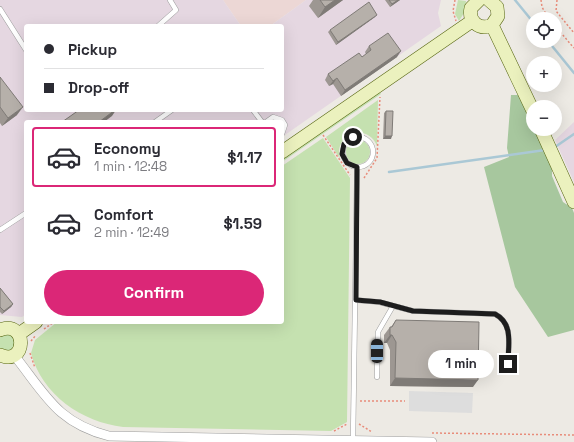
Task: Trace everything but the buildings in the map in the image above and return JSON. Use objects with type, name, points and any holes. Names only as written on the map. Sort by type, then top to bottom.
[{"type":"main road","points":[[479,0],[471,8],[470,12],[472,21],[483,27],[492,25],[498,16],[501,5],[494,4],[489,0]]},
{"type":"main road","points":[[284,151],[472,21]]},
{"type":"main road","points":[[492,25],[528,100]]},
{"type":"main road","points":[[544,136],[574,202]]},
{"type":"main road","points":[[0,330],[10,328],[18,334],[21,346],[14,355],[7,357],[0,355]]},
{"type":"main road","points":[[18,334],[39,328]]},
{"type":"street","points":[[14,355],[47,399],[64,416],[79,426],[95,433],[122,437],[330,438],[353,441],[432,442]]},
{"type":"lane","points":[[160,24],[176,10],[170,0]]},
{"type":"lane","points":[[0,9],[24,47]]},
{"type":"lane","points":[[158,120],[169,112]]},
{"type":"lane","points":[[269,120],[273,117],[282,120]]},
{"type":"lane","points":[[358,136],[368,140],[373,149],[373,155],[367,164],[357,167],[347,163],[344,159],[342,149],[348,140],[358,136]]},
{"type":"lane","points":[[353,441],[357,167]]},
{"type":"lane","points":[[0,230],[24,214]]},
{"type":"lane","points":[[356,300],[380,302],[413,311],[495,314],[501,317],[508,326],[508,364]]},
{"type":"lane","points":[[377,377],[378,332],[393,306]]},
{"type":"path","points":[[541,0],[542,7],[545,12]]},
{"type":"path","points":[[557,0],[556,11],[574,33]]},
{"type":"path","points":[[562,34],[574,48]]},
{"type":"path","points":[[363,184],[366,172],[374,164],[377,158],[380,96]]},
{"type":"path","points":[[323,135],[352,180]]},
{"type":"path","points":[[30,346],[30,342],[39,328],[49,324]]},
{"type":"path","points":[[29,350],[31,359],[37,371]]},
{"type":"path","points":[[360,401],[405,401]]},
{"type":"path","points":[[330,438],[348,424],[360,424],[372,432]]},
{"type":"path","points":[[427,433],[574,435]]},
{"type":"shaded area","points":[[0,0],[223,0],[240,24],[24,24],[24,112],[284,112],[284,24],[273,24],[306,0],[441,0],[438,13],[441,26],[284,136],[284,120],[24,120],[24,316],[22,317],[0,315]]},
{"type":"shaded area","points":[[223,0],[306,0],[273,24],[240,24]]},
{"type":"shaded area","points":[[574,122],[574,182],[555,140],[559,136],[562,136],[562,133]]},
{"type":"shaded area","points":[[409,391],[473,393],[472,413],[409,411]]},
{"type":"green space","points":[[458,0],[466,1],[464,13],[459,21],[455,14]]},
{"type":"green space","points":[[379,91],[381,94],[284,161],[284,157]]},
{"type":"green space","points":[[511,95],[522,95],[526,104],[526,136],[540,136],[552,164],[552,176],[563,202],[572,208],[574,213],[574,330],[548,337],[515,287],[484,167],[509,157],[507,148]]},
{"type":"green space","points":[[378,100],[377,146],[373,139],[366,134],[352,134],[346,137],[342,143],[339,150],[340,159],[326,137]]},
{"type":"green space","points":[[323,138],[350,178],[347,422],[331,431],[123,427],[93,419],[66,404],[54,394],[44,382],[36,368],[31,353],[35,340],[55,324],[284,324],[284,165]]},
{"type":"green space","points":[[358,140],[363,141],[369,147],[369,157],[363,163],[358,164],[353,163],[347,157],[346,152],[347,147],[353,141]]},
{"type":"green space","points":[[4,335],[11,335],[15,340],[12,351],[0,350],[0,337]]},
{"type":"waterway","points":[[515,0],[526,13]]},
{"type":"waterway","points":[[554,48],[574,73]]},
{"type":"waterway","points":[[555,147],[574,134]]},
{"type":"waterway","points":[[389,172],[545,150]]},
{"type":"route","points":[[353,137],[344,144],[342,154],[347,163],[357,167],[356,300],[380,302],[400,309],[413,311],[495,314],[506,321],[508,326],[508,364]]}]
